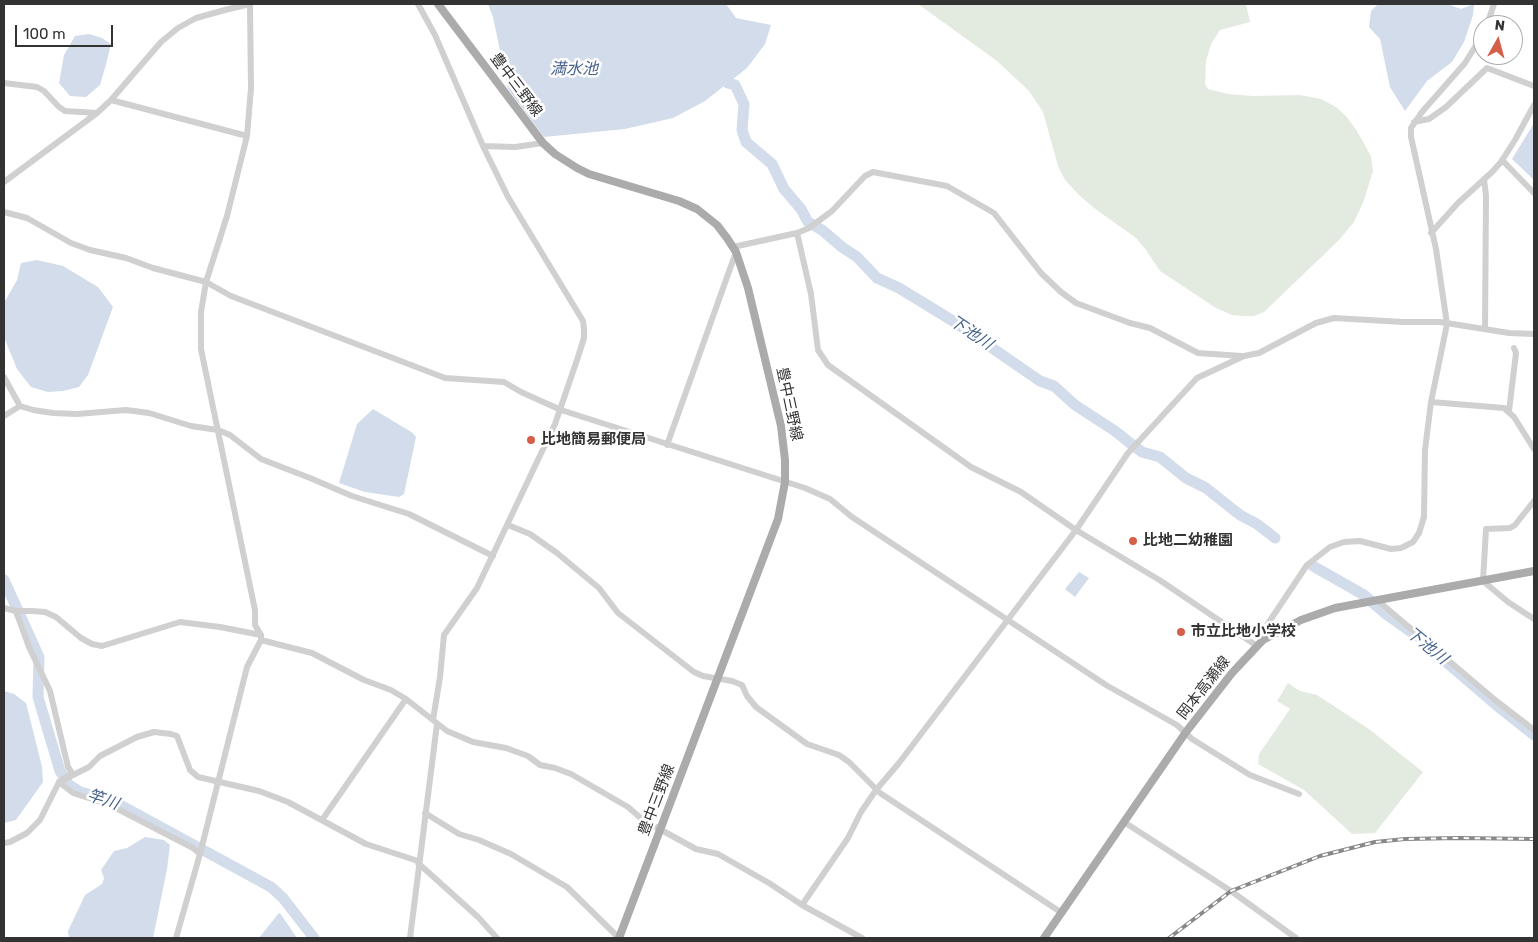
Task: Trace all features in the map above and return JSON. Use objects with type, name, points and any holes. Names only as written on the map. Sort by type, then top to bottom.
[{"type":"main road","name":"豊中三野線","points":[[438,4],[543,143],[566,161],[589,174],[679,201],[697,209],[717,225],[734,249],[748,288],[781,426],[785,460],[784,482],[778,519],[772,538],[619,938]]},
{"type":"main road","name":"岡本高瀬線","points":[[1044,938],[1186,732],[1218,689],[1260,643],[1301,620],[1335,608],[1534,571]]},
{"type":"street","points":[[4,182],[97,113],[111,100],[161,42],[178,28],[196,18],[250,4],[251,88],[247,136],[206,282],[201,312],[201,348],[255,610],[255,625],[261,638]]},
{"type":"street","points":[[410,938],[444,635],[477,588],[493,556],[561,410],[584,338],[583,321],[508,197],[483,146],[435,36],[418,4]]},
{"type":"street","points":[[797,232],[812,294],[818,350],[828,366],[971,467],[1021,492],[1076,530],[1260,643],[1261,634],[1307,565],[1330,546],[1344,542],[1360,541],[1391,549],[1400,548],[1413,542],[1419,533],[1424,517],[1425,450],[1431,402],[1447,324],[1436,248],[1431,233],[1411,137],[1411,128],[1414,122],[1465,63],[1473,50]]},
{"type":"street","points":[[1414,122],[1430,119],[1446,107],[1486,68],[1534,86]]},
{"type":"street","points":[[4,83],[37,87],[44,91],[65,111],[97,113]]},
{"type":"street","points":[[111,100],[247,136]]},
{"type":"street","points":[[1431,233],[1458,203],[1502,160],[1534,105]]},
{"type":"street","points":[[483,146],[515,147],[543,143]]},
{"type":"street","points":[[1502,160],[1534,193]]},
{"type":"street","points":[[667,445],[734,249],[809,228],[832,211],[864,176],[873,172],[947,186],[994,213],[1040,273],[1076,303],[1130,323],[1150,328],[1198,353],[1244,356]]},
{"type":"street","points":[[1484,179],[1486,196],[1484,329]]},
{"type":"street","points":[[4,212],[27,218],[71,243],[90,250],[126,258],[153,268],[206,282],[231,296],[445,378],[504,382],[520,392],[561,410],[805,488],[830,499],[852,517],[1106,685],[1177,725],[1192,739],[1250,775],[1299,794]]},
{"type":"street","points":[[802,905],[848,838],[861,812],[876,790],[899,763],[1076,530],[1128,453],[1197,378],[1244,356],[1259,353],[1316,323],[1334,318],[1447,324],[1531,334],[1534,339]]},
{"type":"street","points":[[1509,411],[1516,353],[1514,348]]},
{"type":"street","points":[[4,377],[20,406],[33,410],[77,414],[126,410],[149,413],[191,426],[218,430],[230,435],[261,459],[352,496],[409,514],[493,556]]},
{"type":"street","points":[[1431,402],[1504,408],[1509,411],[1534,449]]},
{"type":"street","points":[[4,416],[20,406]]},
{"type":"street","points":[[1534,500],[1515,525],[1510,528],[1486,529],[1483,581],[1508,602],[1534,619]]},
{"type":"street","points":[[508,524],[530,534],[557,553],[599,588],[618,613],[694,672],[703,676],[742,685],[747,696],[756,707],[807,744],[839,755],[850,762],[876,790],[1062,913]]},
{"type":"street","points":[[1377,600],[1495,700],[1534,730]]},
{"type":"street","points":[[4,608],[16,611],[32,610],[45,612],[56,617],[81,638],[92,644],[102,646],[180,622],[220,627],[312,653],[364,680],[391,690],[406,699],[446,731],[473,742],[506,748],[528,756],[540,765],[571,774],[628,807],[643,820],[660,830],[696,849],[718,854],[769,883],[802,905],[862,938]]},
{"type":"street","points":[[4,843],[27,833],[40,820],[59,782],[72,773],[68,767],[50,690],[29,648],[16,611]]},
{"type":"street","points":[[176,938],[200,854],[247,667],[261,638]]},
{"type":"street","points":[[322,820],[406,699]]},
{"type":"street","points":[[59,782],[89,767],[100,756],[137,737],[154,732],[177,736],[190,770],[198,777],[259,791],[288,802],[366,844],[418,862],[478,917],[497,938]]},
{"type":"street","points":[[59,782],[72,793],[110,805],[193,848],[200,854]]},
{"type":"street","points":[[425,813],[459,834],[479,840],[511,854],[567,887],[619,938]]},
{"type":"street","points":[[1124,822],[1231,892],[1296,938]]},
{"type":"shaded area","points":[[918,4],[1246,4],[1250,22],[1220,30],[1211,44],[1206,61],[1205,84],[1208,89],[1228,94],[1253,96],[1300,95],[1321,99],[1336,107],[1346,116],[1357,131],[1371,156],[1373,171],[1363,203],[1354,222],[1339,240],[1264,312],[1254,316],[1242,316],[1232,315],[1216,308],[1160,271],[1136,238],[1079,195],[1065,180],[1058,166],[1043,112],[1029,91],[997,61]]},
{"type":"shaded area","points":[[1288,683],[1300,691],[1317,695],[1369,729],[1423,772],[1375,833],[1352,834],[1304,790],[1258,764],[1259,754],[1290,709],[1277,701]]},
{"type":"water","name":"満水池","points":[[488,4],[726,4],[736,18],[771,25],[765,44],[747,68],[705,101],[673,118],[625,129],[544,137],[508,89],[493,17]]},
{"type":"water","points":[[1378,4],[1447,4],[1461,9],[1474,4],[1473,15],[1464,42],[1452,62],[1427,81],[1405,111],[1390,87],[1380,39],[1369,27],[1371,11]]},
{"type":"water","points":[[89,34],[102,38],[111,44],[100,85],[86,97],[70,96],[59,83],[64,55],[75,36]]},
{"type":"water","points":[[1534,123],[1534,180],[1512,159]]},
{"type":"water","points":[[37,260],[63,266],[98,287],[113,307],[88,375],[79,387],[48,392],[31,387],[17,369],[4,337],[4,303],[17,280],[21,263]]},
{"type":"water","points":[[373,409],[413,433],[416,437],[404,494],[399,497],[365,492],[339,483],[357,424]]},
{"type":"water","points":[[1079,572],[1089,578],[1075,597],[1065,589]]},
{"type":"water","points":[[4,691],[14,694],[26,703],[42,767],[43,782],[16,820],[4,823]]},
{"type":"water","points":[[145,837],[164,840],[170,845],[153,938],[69,938],[68,931],[85,895],[102,884],[104,878],[101,870],[114,851],[127,848]]},
{"type":"water","points":[[280,913],[297,938],[259,938],[278,914]]},
{"type":"waterway","name":"下池川","points":[[728,83],[735,85],[744,104],[742,130],[746,142],[772,164],[784,189],[801,209],[808,222],[822,230],[857,257],[877,278],[899,288],[953,321],[1040,381],[1054,386],[1075,405],[1115,431],[1142,452],[1160,457],[1186,478],[1206,488],[1240,515],[1257,524],[1275,538]]},
{"type":"waterway","name":"下池川","points":[[1313,566],[1364,595],[1386,614],[1417,636]]},
{"type":"waterway","name":"竿川","points":[[4,580],[39,657],[38,697],[60,771],[69,785],[80,792],[111,800],[271,887],[283,898],[314,938]]},
{"type":"waterway","name":"下池川","points":[[1444,660],[1534,735]]},
{"type":"railway","points":[[1169,938],[1231,891],[1320,856],[1375,842],[1405,839],[1534,839]]},
{"type":"place","name":"比地簡易郵便局","points":[[531,440]]},
{"type":"place","name":"比地二幼稚園","points":[[1133,541]]},
{"type":"place","name":"市立比地小学校","points":[[1181,632]]}]
